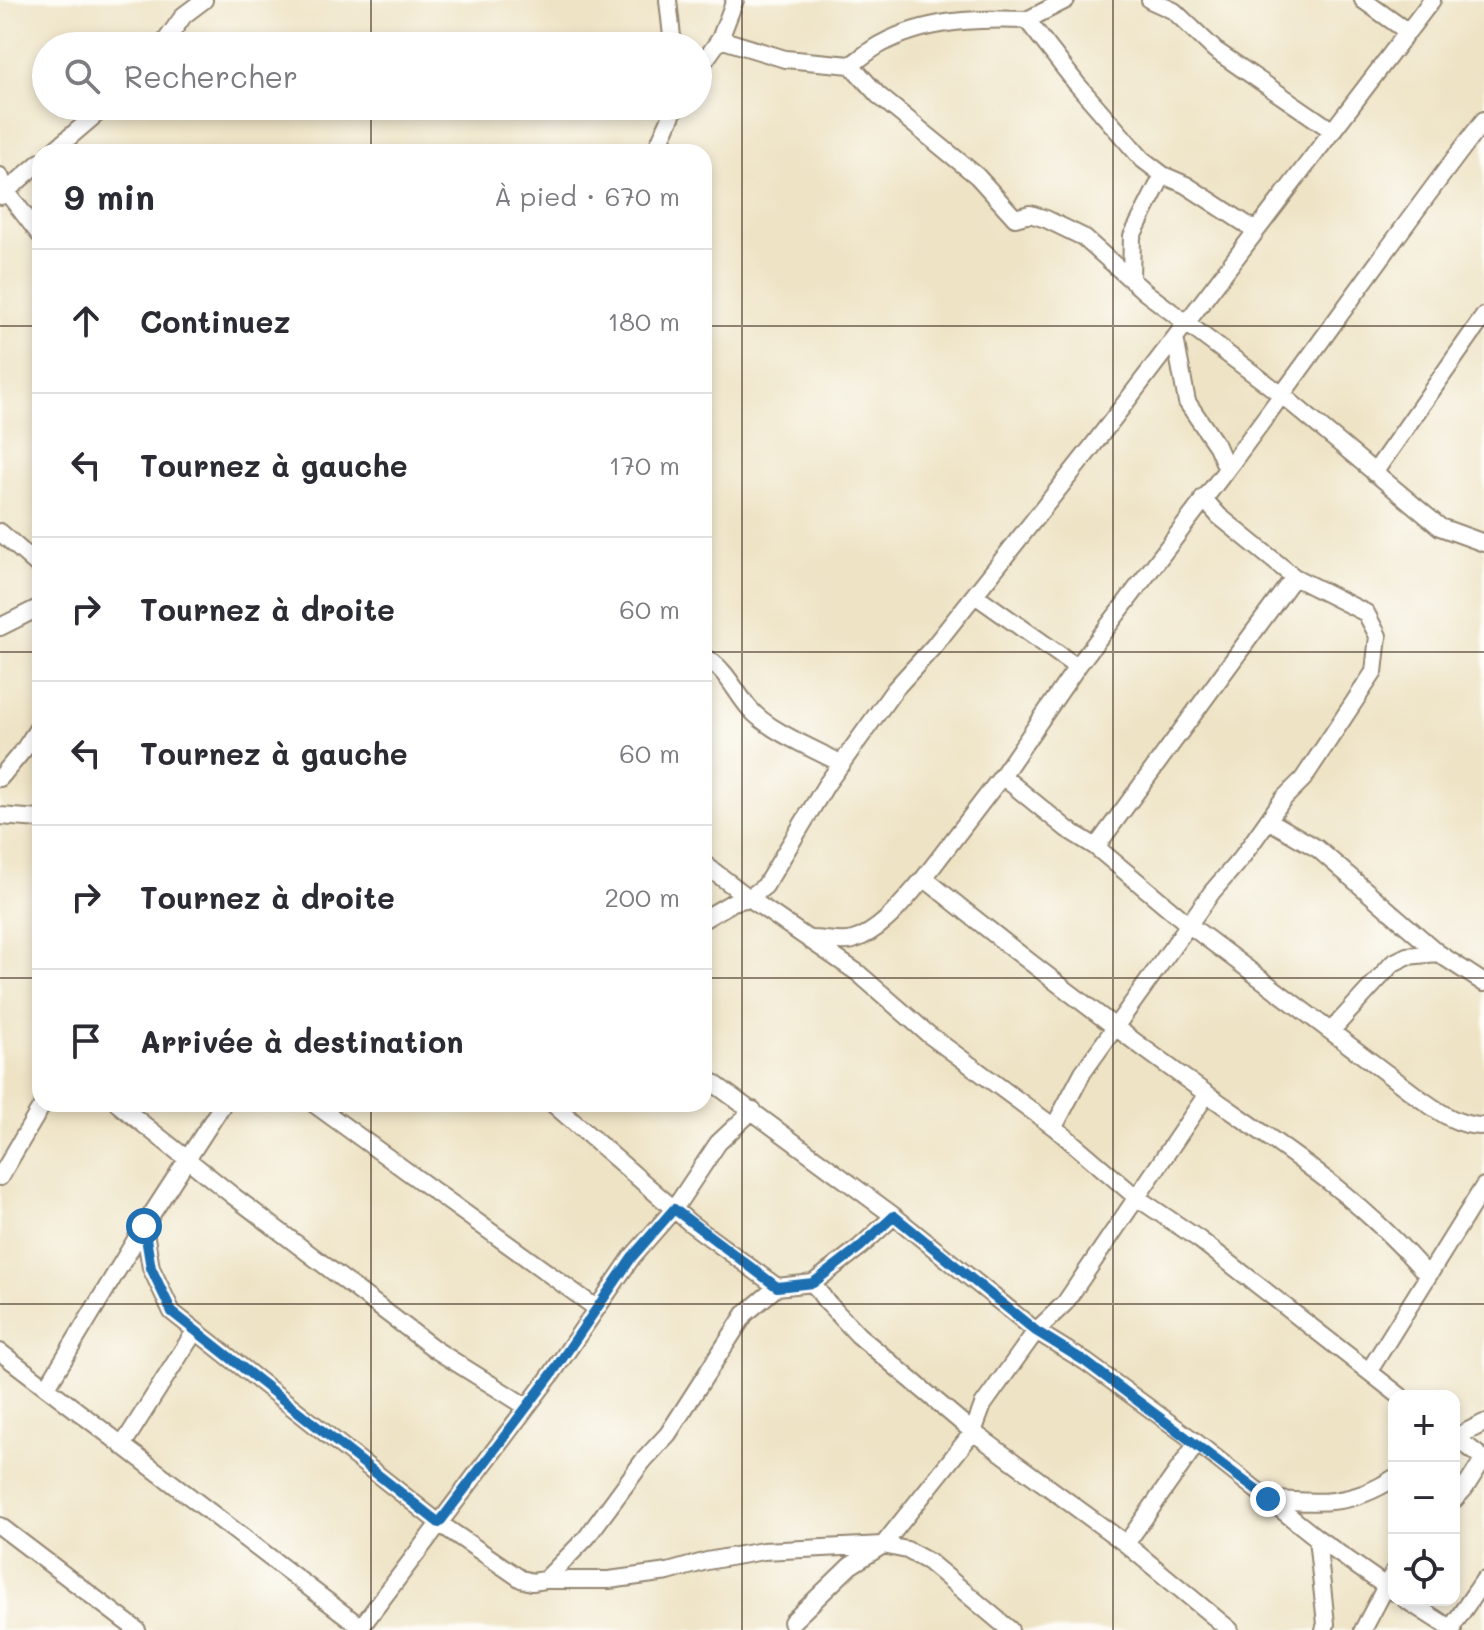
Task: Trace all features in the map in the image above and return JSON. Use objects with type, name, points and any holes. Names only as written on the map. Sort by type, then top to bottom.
[{"type":"street","points":[[172,32],[184,15],[204,0]]},
{"type":"street","points":[[668,0],[671,32]]},
{"type":"street","points":[[712,50],[720,39],[735,0]]},
{"type":"street","points":[[720,39],[785,59],[851,65],[882,44],[928,26],[999,19],[1027,20],[1066,0]]},
{"type":"street","points":[[1150,0],[1174,11],[1215,50],[1333,131]]},
{"type":"street","points":[[1363,0],[1408,32]]},
{"type":"street","points":[[712,914],[733,902],[749,898],[765,886],[826,785],[895,689],[975,595],[1432,0]]},
{"type":"street","points":[[1027,20],[1076,83],[1142,159],[1255,230]]},
{"type":"street","points":[[851,65],[878,95],[977,176],[1015,218],[1030,214],[1083,237],[1145,292],[1282,395],[1440,527],[1484,543]]},
{"type":"street","points":[[61,144],[90,120]]},
{"type":"street","points":[[659,144],[670,120]]},
{"type":"street","points":[[809,939],[845,941],[860,937],[884,922],[924,878],[1002,776],[1077,667],[1282,395],[1404,224],[1484,120]]},
{"type":"street","points":[[32,167],[2,188],[32,225]]},
{"type":"street","points":[[1131,277],[1132,236],[1163,175]]},
{"type":"street","points":[[1374,473],[1484,316]]},
{"type":"street","points":[[1175,338],[1187,402],[1217,446],[1227,469]]},
{"type":"street","points":[[1054,1127],[1083,1072],[1188,924],[1325,749],[1374,672],[1378,636],[1366,613],[1294,577],[1219,516],[1203,498]]},
{"type":"street","points":[[0,532],[32,560]]},
{"type":"street","points":[[1096,847],[1294,577]]},
{"type":"street","points":[[975,595],[1077,667]]},
{"type":"street","points":[[0,627],[32,611]]},
{"type":"street","points":[[712,664],[765,722],[842,764]]},
{"type":"street","points":[[0,778],[32,737]]},
{"type":"street","points":[[1002,776],[1067,829],[1096,847],[1188,924],[1447,1117],[1473,1126],[1484,1126]]},
{"type":"street","points":[[0,816],[32,818]]},
{"type":"street","points":[[1268,820],[1318,849],[1438,953],[1484,982]]},
{"type":"street","points":[[712,870],[858,973],[928,1034],[1054,1127],[1136,1197],[1212,1249],[1393,1390]]},
{"type":"street","points":[[924,878],[1115,1028],[1260,1128],[1336,1186],[1376,1220],[1428,1276]]},
{"type":"street","points":[[1331,1031],[1393,963],[1407,956],[1438,953]]},
{"type":"street","points":[[712,1082],[894,1216],[1036,1331],[1086,1362],[1197,1443],[1317,1538],[1388,1588]]},
{"type":"street","points":[[793,1627],[850,1566],[883,1545],[973,1432],[983,1405],[1036,1331],[1065,1303],[1207,1094]]},
{"type":"street","points":[[0,1352],[361,1629],[527,1407],[632,1257],[674,1209],[718,1143],[753,1110]]},
{"type":"street","points":[[0,1177],[38,1112]]},
{"type":"street","points":[[128,1112],[436,1350],[527,1407]]},
{"type":"street","points":[[47,1387],[144,1226],[218,1112]]},
{"type":"street","points":[[325,1112],[596,1308]]},
{"type":"street","points":[[562,1112],[674,1209],[777,1287]]},
{"type":"street","points":[[1369,1371],[1484,1186]]},
{"type":"street","points":[[545,1580],[587,1537],[643,1461],[668,1434],[745,1314],[777,1287],[813,1283],[894,1216]]},
{"type":"street","points":[[144,1226],[151,1268],[172,1312],[439,1523],[521,1579],[532,1582],[609,1580],[668,1572],[763,1551],[883,1545],[907,1550],[929,1562],[1010,1630]]},
{"type":"street","points":[[813,1283],[858,1335],[973,1432],[1126,1544],[1230,1630]]},
{"type":"street","points":[[122,1446],[195,1331]]},
{"type":"street","points":[[1460,1434],[1484,1423]]},
{"type":"street","points":[[1460,1441],[1484,1459],[1460,1493]]},
{"type":"street","points":[[1126,1544],[1197,1443]]},
{"type":"street","points":[[1268,1499],[1308,1503],[1348,1500],[1388,1482]]},
{"type":"street","points":[[0,1526],[137,1630]]},
{"type":"street","points":[[1317,1538],[1326,1624],[1324,1630]]},
{"type":"street","points":[[1416,1606],[1452,1629],[1484,1580]]},
{"type":"street","points":[[1363,1630],[1388,1591]]},
{"type":"route","points":[[144,1226],[151,1268],[172,1312],[439,1523],[551,1375],[632,1257],[674,1209],[777,1287],[813,1283],[894,1216],[1036,1331],[1086,1362],[1268,1499]]}]
